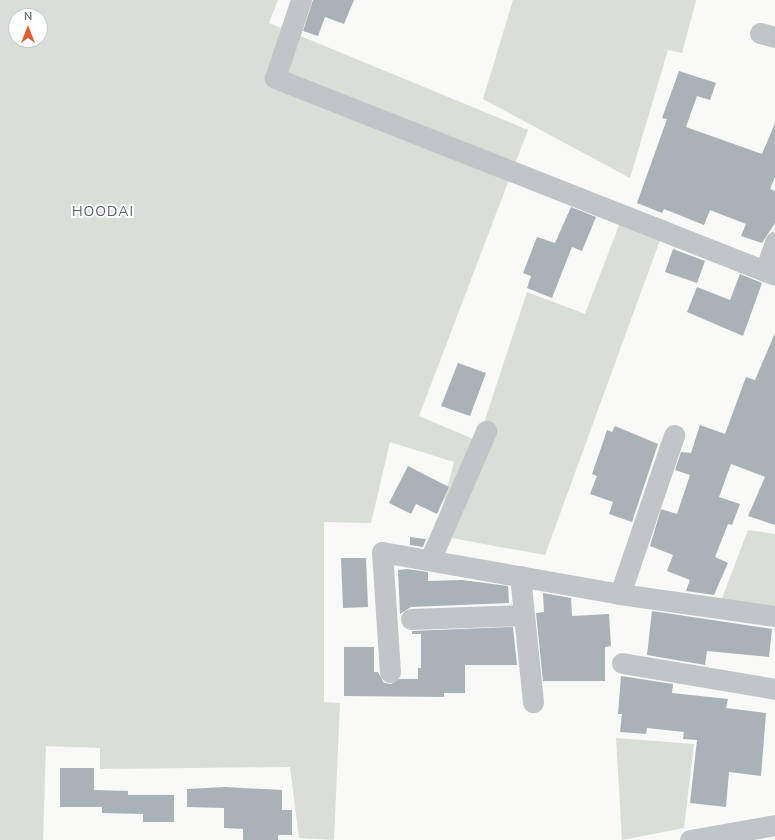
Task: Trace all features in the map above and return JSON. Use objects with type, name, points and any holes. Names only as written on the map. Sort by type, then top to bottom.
[{"type":"street","points":[[301,0],[275,78],[770,273],[775,242]]},
{"type":"street","points":[[430,560],[486,431]]},
{"type":"street","points":[[620,594],[674,435]]},
{"type":"street","points":[[390,672],[382,552],[620,594],[775,616]]},
{"type":"street","points":[[520,576],[533,702]]},
{"type":"street","points":[[411,619],[523,615]]},
{"type":"street","points":[[622,663],[775,689]]},
{"type":"street","points":[[690,840],[775,825]]},
{"type":"shaded area","points":[[0,0],[278,0],[269,23],[528,130],[419,416],[478,441],[527,292],[585,314],[626,207],[667,221],[545,555],[435,535],[454,462],[390,442],[371,523],[324,522],[324,702],[340,703],[334,840],[299,838],[290,767],[100,769],[100,748],[46,746],[43,840],[0,840]]},
{"type":"shaded area","points":[[513,0],[696,0],[682,53],[668,50],[630,178],[483,99]]},
{"type":"shaded area","points":[[748,530],[775,534],[775,608],[721,601]]},
{"type":"shaded area","points":[[616,738],[694,744],[684,828],[622,840]]},
{"type":"building","points":[[313,0],[354,0],[344,24],[325,17],[318,36],[303,31]]},
{"type":"building","points":[[679,71],[716,83],[710,100],[697,96],[686,127],[762,154],[775,123],[775,177],[770,189],[775,191],[775,223],[762,243],[741,236],[746,224],[710,210],[704,225],[664,209],[662,213],[637,203],[667,119],[662,118]]},
{"type":"building","points":[[571,207],[596,217],[582,251],[572,247],[552,298],[527,288],[531,276],[523,273],[537,237],[555,243]]},
{"type":"building","points":[[673,249],[705,261],[697,283],[665,272]]},
{"type":"building","points":[[740,274],[762,283],[743,336],[687,312],[697,287],[730,300]]},
{"type":"building","points":[[775,333],[775,525],[748,516],[765,477],[731,464],[719,497],[740,504],[732,525],[728,524],[715,557],[728,563],[714,595],[686,591],[690,580],[667,571],[673,555],[650,546],[661,509],[677,514],[690,475],[675,470],[681,452],[691,453],[700,425],[725,434],[746,377],[755,380]]},
{"type":"building","points":[[458,363],[486,373],[470,416],[441,406]]},
{"type":"building","points":[[615,426],[658,444],[632,522],[609,514],[613,502],[590,494],[597,476],[592,474],[607,430],[612,432]]},
{"type":"building","points":[[408,466],[449,487],[437,514],[416,504],[411,514],[389,503]]},
{"type":"building","points":[[410,537],[426,539],[423,547],[410,545]]},
{"type":"building","points":[[341,558],[366,558],[368,607],[343,608]]},
{"type":"building","points":[[407,569],[428,572],[428,581],[462,580],[508,586],[509,603],[411,607],[400,614],[398,570]]},
{"type":"building","points":[[543,593],[571,598],[572,616],[609,614],[611,646],[605,647],[605,681],[543,681],[536,613],[544,612]]},
{"type":"building","points":[[652,611],[772,629],[769,657],[707,651],[705,665],[647,655]]},
{"type":"building","points":[[513,627],[517,665],[465,665],[465,693],[444,693],[444,697],[344,696],[344,647],[374,647],[374,672],[378,672],[384,683],[391,684],[399,679],[418,679],[418,668],[421,668],[421,634],[412,634],[412,631]]},
{"type":"building","points":[[621,676],[673,684],[672,693],[728,699],[726,708],[766,713],[761,776],[729,772],[726,807],[690,803],[697,740],[683,739],[684,732],[647,728],[646,734],[620,732],[622,714],[618,714]]},
{"type":"building","points":[[60,768],[94,768],[94,790],[128,791],[128,795],[174,795],[174,822],[143,822],[143,814],[102,813],[102,807],[60,807]]},
{"type":"building","points":[[225,787],[282,790],[282,810],[292,810],[292,835],[278,835],[278,840],[243,840],[243,829],[224,828],[224,808],[187,807],[187,789]]},
{"type":"district","name":"HOODAI","points":[[103,212]]}]
